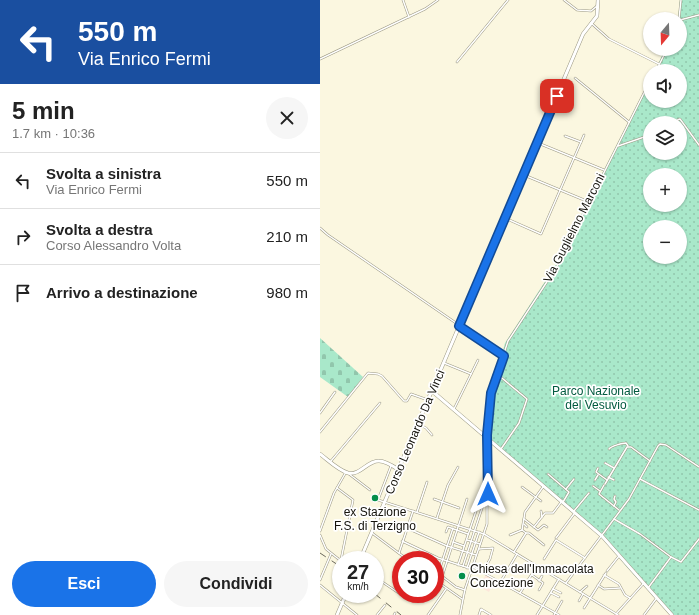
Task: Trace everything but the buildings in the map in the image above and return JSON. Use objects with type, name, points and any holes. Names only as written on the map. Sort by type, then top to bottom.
[{"type":"main road","name":"Corso Leonardo Da Vinci","points":[[364,551],[584,31],[597,16],[598,0]]},
{"type":"main road","points":[[432,390],[602,536],[657,598],[669,614]]},
{"type":"main road","points":[[320,454],[347,472],[355,472],[376,461],[382,461],[399,470]]},
{"type":"main road","points":[[337,615],[342,604]]},
{"type":"street","points":[[403,0],[409,17]]},
{"type":"street","points":[[320,59],[425,9],[438,0]]},
{"type":"street","points":[[457,62],[508,0]]},
{"type":"street","points":[[564,0],[580,11],[591,11],[597,6]]},
{"type":"street","points":[[680,12],[681,0]]},
{"type":"street","points":[[687,18],[699,15]]},
{"type":"street","points":[[591,23],[609,39],[659,64],[663,56]]},
{"type":"street","points":[[576,78],[629,122]]},
{"type":"street","name":"Via Guglielmo Marconi","points":[[460,615],[462,599],[484,534],[488,513],[488,437],[491,393],[508,341],[556,268],[643,95]]},
{"type":"street","points":[[687,129],[699,145]]},
{"type":"street","points":[[505,218],[541,234],[584,135]]},
{"type":"street","points":[[565,136],[582,142]]},
{"type":"street","points":[[617,146],[643,137]]},
{"type":"street","points":[[537,142],[604,170]]},
{"type":"street","points":[[523,174],[589,202]]},
{"type":"street","points":[[320,228],[504,356]]},
{"type":"street","points":[[454,408],[478,360]]},
{"type":"street","points":[[444,363],[471,374]]},
{"type":"street","points":[[320,432],[368,373],[382,376],[405,402],[412,394],[428,400]]},
{"type":"street","points":[[497,374],[527,399],[518,423],[501,449]]},
{"type":"street","points":[[320,413],[335,392]]},
{"type":"street","points":[[331,462],[380,402]]},
{"type":"street","points":[[418,424],[426,428],[432,434]]},
{"type":"street","points":[[609,449],[611,446],[626,443],[650,461]]},
{"type":"street","points":[[566,583],[602,536],[619,510],[629,499],[660,444],[666,445],[699,467]]},
{"type":"street","points":[[600,491],[628,446]]},
{"type":"street","points":[[605,462],[614,468]]},
{"type":"street","points":[[391,465],[378,500],[484,534],[617,614],[644,584]]},
{"type":"street","points":[[437,518],[448,485],[458,467]]},
{"type":"street","points":[[595,480],[598,475],[596,472],[598,468]]},
{"type":"street","points":[[320,530],[337,488],[347,472],[370,490]]},
{"type":"street","points":[[534,527],[546,513],[553,513],[569,492],[548,474]]},
{"type":"street","points":[[598,475],[614,480]]},
{"type":"street","points":[[566,489],[574,479]]},
{"type":"street","points":[[640,479],[699,510]]},
{"type":"street","points":[[417,512],[427,482]]},
{"type":"street","points":[[510,535],[522,530],[525,512],[544,485]]},
{"type":"street","points":[[594,486],[600,491],[600,495],[619,510]]},
{"type":"street","points":[[522,487],[541,502]]},
{"type":"street","points":[[337,488],[353,500],[343,551]]},
{"type":"street","points":[[556,538],[589,493]]},
{"type":"street","points":[[614,506],[617,503],[614,499],[615,496]]},
{"type":"street","points":[[434,499],[459,508]]},
{"type":"street","points":[[444,570],[467,499]]},
{"type":"street","points":[[463,566],[483,505]]},
{"type":"street","points":[[399,551],[413,511]]},
{"type":"street","points":[[458,565],[476,511]]},
{"type":"street","points":[[541,511],[542,517]]},
{"type":"street","points":[[524,519],[538,530],[544,524],[547,527]]},
{"type":"street","points":[[613,519],[640,534],[671,557],[681,562],[699,539]]},
{"type":"street","points":[[524,524],[527,527]]},
{"type":"street","points":[[446,532],[448,527],[468,534]]},
{"type":"street","points":[[407,528],[447,546],[476,556]]},
{"type":"street","points":[[444,554],[453,528]]},
{"type":"street","points":[[522,530],[529,533],[544,545]]},
{"type":"street","points":[[467,568],[479,532]]},
{"type":"street","points":[[372,533],[396,551]]},
{"type":"street","points":[[514,552],[526,533]]},
{"type":"street","points":[[320,535],[325,548],[331,554],[320,580]]},
{"type":"street","points":[[402,540],[424,551]]},
{"type":"street","points":[[466,540],[480,544]]},
{"type":"street","points":[[544,559],[556,540],[585,558]]},
{"type":"street","points":[[453,542],[464,546]]},
{"type":"street","points":[[479,549],[493,548],[490,559],[485,568]]},
{"type":"street","points":[[500,582],[517,554]]},
{"type":"street","points":[[584,608],[606,573],[620,556]]},
{"type":"street","points":[[648,588],[671,557]]},
{"type":"street","points":[[444,561],[467,568],[472,568],[520,593],[554,614],[559,615]]},
{"type":"street","points":[[520,593],[537,566]]},
{"type":"street","points":[[606,573],[619,584],[625,595],[630,598]]},
{"type":"street","points":[[532,574],[542,583],[539,590]]},
{"type":"street","points":[[539,581],[542,576]]},
{"type":"street","points":[[444,578],[456,587],[465,590]]},
{"type":"street","points":[[537,615],[559,579]]},
{"type":"street","points":[[320,585],[356,615]]},
{"type":"street","points":[[598,585],[604,588],[620,588]]},
{"type":"street","points":[[444,586],[462,599]]},
{"type":"street","points":[[580,592],[587,586]]},
{"type":"street","points":[[428,615],[447,588]]},
{"type":"street","points":[[553,589],[561,593]]},
{"type":"street","points":[[551,593],[559,597]]},
{"type":"street","points":[[579,601],[584,594]]},
{"type":"street","points":[[644,615],[657,598]]},
{"type":"street","points":[[554,614],[562,601]]},
{"type":"street","points":[[377,615],[385,604]]},
{"type":"street","points":[[479,615],[481,609],[491,615]]},
{"type":"shaded area","points":[[486,575],[495,580],[489,592],[478,586]]},
{"type":"green space","name":"Parco Nazionale del Vesuvio","points":[[680,0],[699,0],[699,615],[671,615],[625,565],[611,545],[487,438],[491,394],[505,343],[555,266],[643,94],[643,108],[687,108],[687,64],[658,64],[662,56],[687,56],[687,12],[679,12]]},
{"type":"green space","points":[[320,338],[363,377],[348,397],[320,377]]},
{"type":"railway","points":[[320,553],[332,561]]},
{"type":"railway","points":[[384,601],[401,615]]},
{"type":"place","name":"ex Stazione F.S. di Terzigno","points":[[375,498]]},
{"type":"place","name":"Chiesa dell'Immacolata Concezione","points":[[462,576]]},
{"type":"route","points":[[488,494],[487,435],[491,393],[504,356],[459,326],[557,96]]}]
